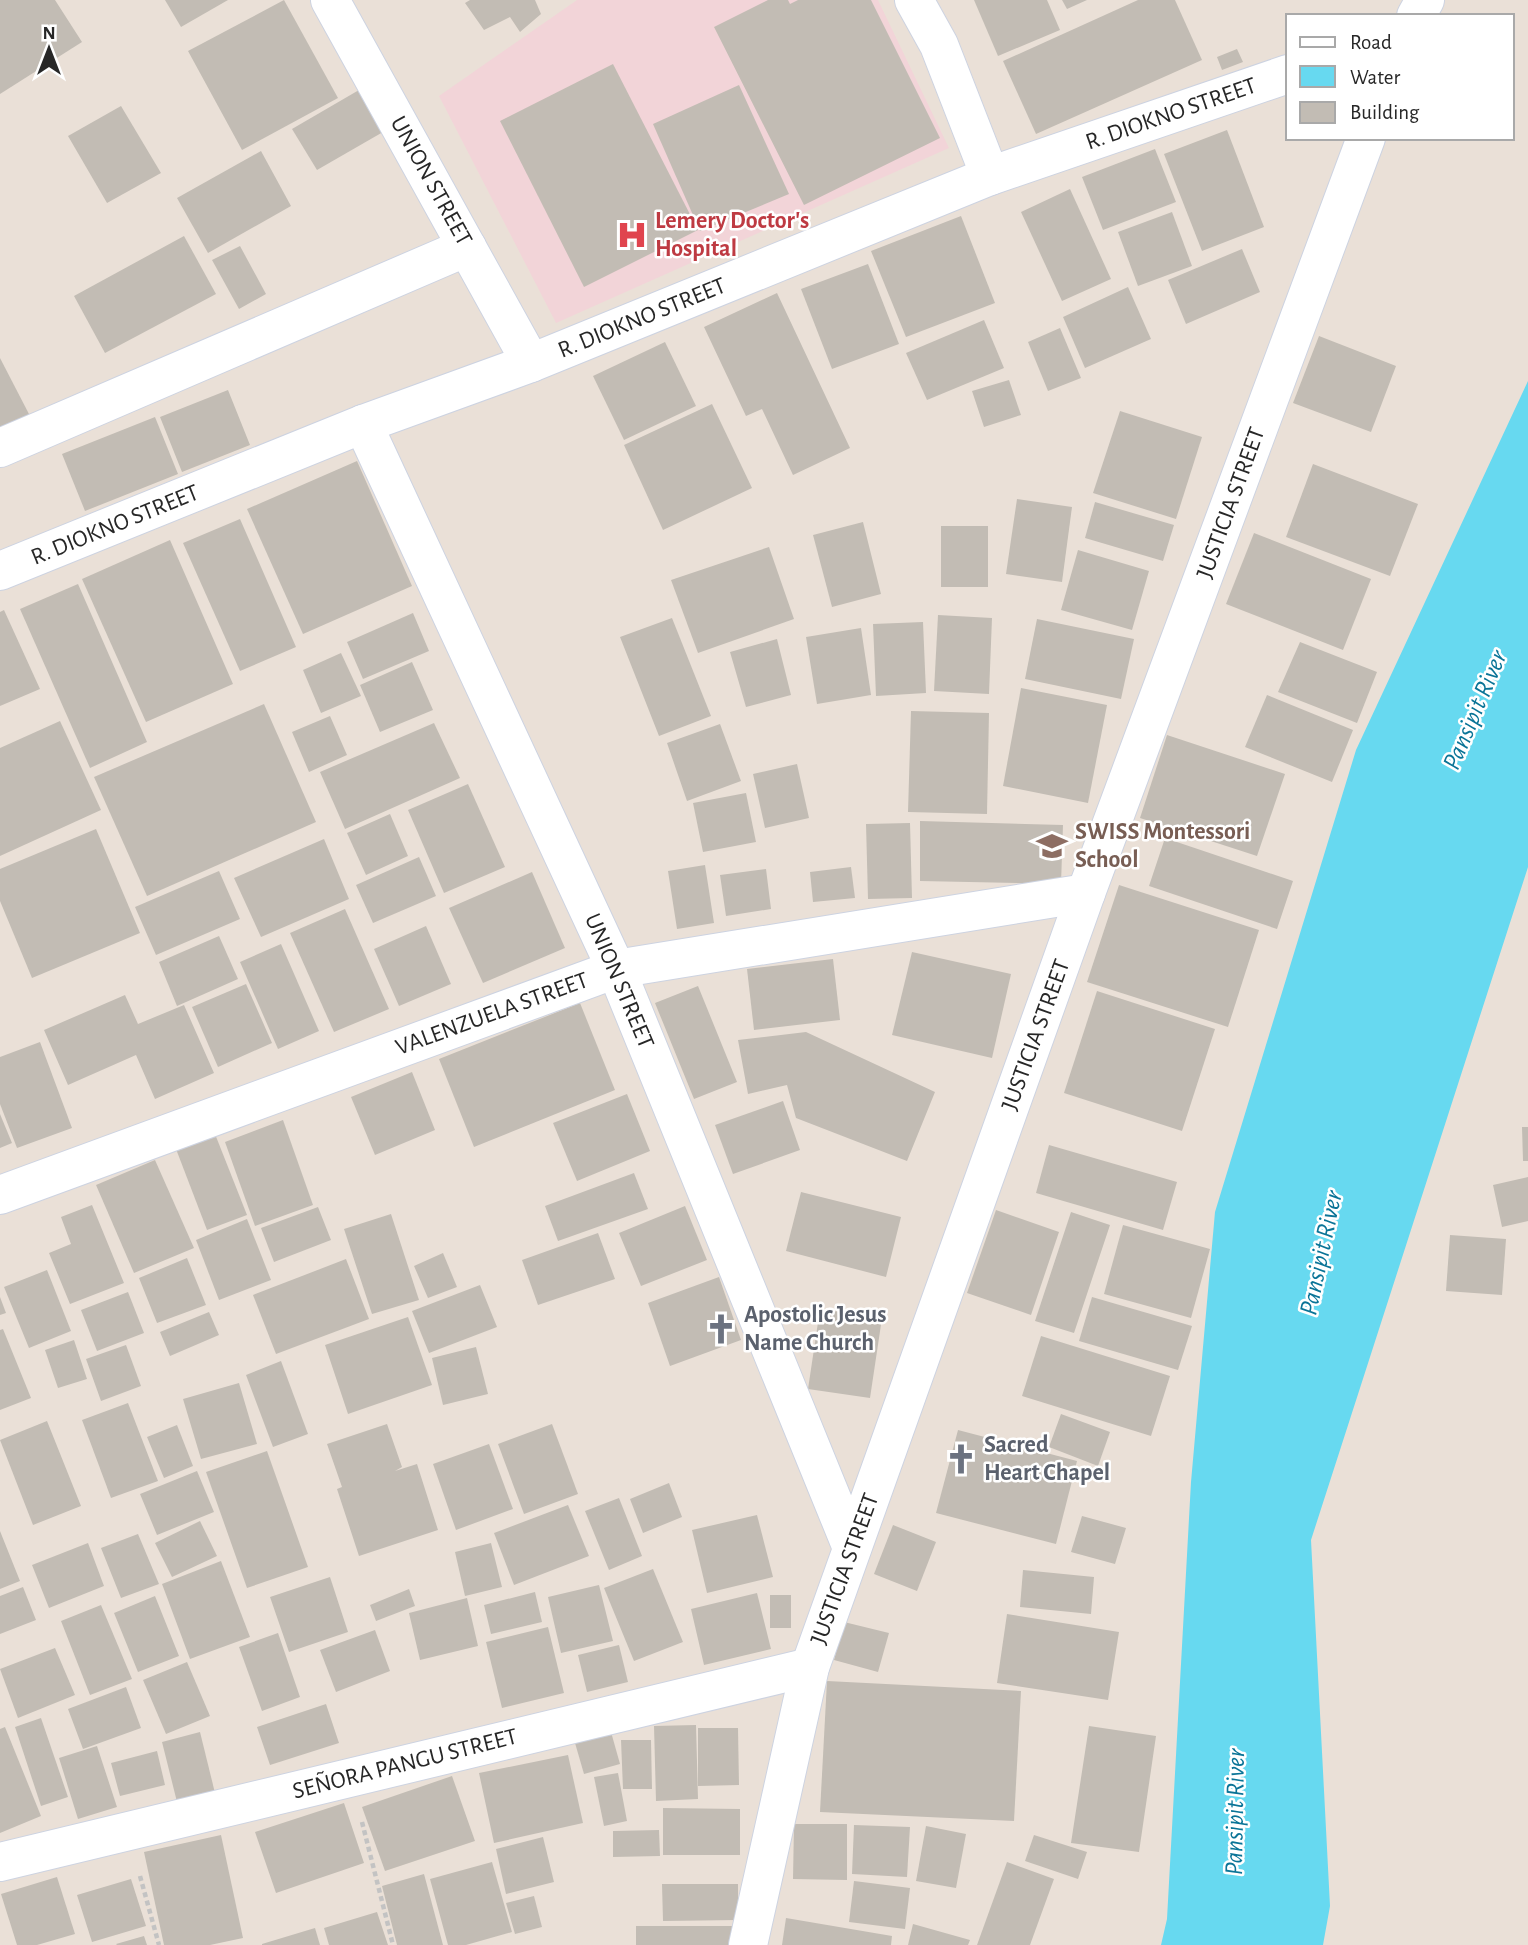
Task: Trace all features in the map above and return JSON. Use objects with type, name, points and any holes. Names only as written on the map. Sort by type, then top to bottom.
[{"type":"street","name":"UNION STREET","points":[[330,0],[531,363]]},
{"type":"street","points":[[914,0],[939,44],[990,176]]},
{"type":"street","name":"R. DIOKNO STREET","points":[[0,571],[363,424],[531,363],[990,176],[1286,75]]},
{"type":"street","name":"JUSTICIA STREET","points":[[748,1945],[810,1667],[1086,893],[1365,140]]},
{"type":"street","points":[[0,448],[467,247]]},
{"type":"street","name":"UNION STREET","points":[[363,424],[616,969],[852,1548]]},
{"type":"street","name":"VALENZUELA STREET","points":[[0,1195],[616,969],[1086,893]]},
{"type":"street","name":"SEÑORA PANGU STREET","points":[[0,1862],[810,1667]]},
{"type":"path","points":[[352,1777],[393,1945]]},
{"type":"path","points":[[128,1831],[159,1945]]},
{"type":"shaded area","name":"Lemery Doctor's Hospital","points":[[577,0],[878,0],[949,148],[556,323],[439,96]]},
{"type":"water","name":"Pansipit River","points":[[1528,381],[1528,867],[1311,1540],[1330,1906],[1323,1945],[1161,1945],[1167,1919],[1191,1482],[1215,1212],[1356,750]]},
{"type":"building","points":[[0,0],[55,0],[82,42],[0,94]]},
{"type":"building","points":[[165,0],[228,0],[181,27]]},
{"type":"building","points":[[284,0],[338,98],[242,150],[188,51]]},
{"type":"building","points":[[470,0],[535,0],[541,14],[520,32],[510,17],[484,30],[465,3]]},
{"type":"building","points":[[768,0],[788,0],[790,4],[798,0],[871,0],[940,138],[804,205],[714,27]]},
{"type":"building","points":[[974,0],[1047,0],[1060,30],[998,56]]},
{"type":"building","points":[[1062,0],[1087,0],[1067,9]]},
{"type":"building","points":[[1138,0],[1175,0],[1202,60],[1036,134],[1003,61]]},
{"type":"building","points":[[1237,49],[1243,62],[1222,70],[1217,57]]},
{"type":"building","points":[[613,64],[698,230],[584,287],[500,121]]},
{"type":"building","points":[[739,85],[789,194],[700,231],[653,124]]},
{"type":"building","points":[[359,90],[383,132],[317,170],[292,129]]},
{"type":"building","points":[[121,106],[161,173],[107,203],[68,136]]},
{"type":"building","points":[[1227,130],[1264,227],[1202,251],[1164,154]]},
{"type":"building","points":[[1155,149],[1176,202],[1103,230],[1082,177]]},
{"type":"building","points":[[261,151],[291,206],[208,253],[177,198]]},
{"type":"building","points":[[1070,189],[1111,279],[1062,301],[1021,212]]},
{"type":"building","points":[[1172,212],[1192,266],[1138,286],[1118,232]]},
{"type":"building","points":[[961,216],[995,303],[906,337],[871,251]]},
{"type":"building","points":[[184,236],[216,294],[105,353],[74,296]]},
{"type":"building","points":[[240,246],[266,294],[239,309],[212,260]]},
{"type":"building","points":[[1242,249],[1260,292],[1186,324],[1168,280]]},
{"type":"building","points":[[868,264],[899,344],[832,369],[801,289]]},
{"type":"building","points":[[1128,287],[1151,339],[1085,368],[1063,317]]},
{"type":"building","points":[[777,293],[850,448],[793,475],[762,409],[746,416],[704,327]]},
{"type":"building","points":[[984,320],[1004,368],[927,400],[906,353]]},
{"type":"building","points":[[1060,328],[1081,378],[1048,391],[1028,342]]},
{"type":"building","points":[[1319,336],[1396,366],[1371,432],[1293,403]]},
{"type":"building","points":[[665,342],[696,406],[624,440],[593,376]]},
{"type":"building","points":[[0,358],[30,416],[0,431]]},
{"type":"building","points":[[1009,380],[1021,415],[984,427],[972,391]]},
{"type":"building","points":[[228,390],[250,445],[182,472],[160,417]]},
{"type":"building","points":[[712,404],[752,488],[663,530],[624,445]]},
{"type":"building","points":[[1120,411],[1202,437],[1176,519],[1093,493]]},
{"type":"building","points":[[155,417],[178,474],[85,511],[62,454]]},
{"type":"building","points":[[357,461],[412,586],[303,634],[247,509]]},
{"type":"building","points":[[1313,464],[1418,504],[1390,576],[1286,537]]},
{"type":"building","points":[[1017,499],[1072,507],[1062,582],[1006,574]]},
{"type":"building","points":[[1095,502],[1174,525],[1163,561],[1085,538]]},
{"type":"building","points":[[240,519],[296,647],[240,671],[183,543]]},
{"type":"building","points":[[863,522],[881,594],[832,607],[813,535]]},
{"type":"building","points":[[941,526],[988,526],[988,587],[941,587]]},
{"type":"building","points":[[1254,533],[1371,579],[1343,650],[1226,604]]},
{"type":"building","points":[[170,540],[233,684],[146,722],[82,579]]},
{"type":"building","points":[[769,547],[794,619],[698,653],[671,580]]},
{"type":"building","points":[[1078,550],[1149,571],[1132,630],[1061,610]]},
{"type":"building","points":[[78,584],[147,742],[90,768],[20,609]]},
{"type":"building","points":[[4,610],[40,689],[0,706],[0,612]]},
{"type":"building","points":[[413,613],[429,651],[363,679],[347,642]]},
{"type":"building","points":[[938,615],[992,618],[989,694],[934,691]]},
{"type":"building","points":[[672,618],[711,716],[659,736],[620,637]]},
{"type":"building","points":[[1037,619],[1134,639],[1121,699],[1025,679]]},
{"type":"building","points":[[923,622],[926,693],[876,696],[873,624]]},
{"type":"building","points":[[861,628],[871,695],[817,704],[806,637]]},
{"type":"building","points":[[777,639],[791,695],[746,707],[730,652]]},
{"type":"building","points":[[1300,642],[1377,672],[1357,723],[1278,692]]},
{"type":"building","points":[[341,653],[361,696],[321,713],[303,670]]},
{"type":"building","points":[[412,662],[433,710],[380,732],[360,685]]},
{"type":"building","points":[[1021,688],[1107,705],[1088,803],[1003,786]]},
{"type":"building","points":[[1267,695],[1353,730],[1332,782],[1245,747]]},
{"type":"building","points":[[264,704],[316,822],[147,896],[94,777]]},
{"type":"building","points":[[911,711],[989,713],[987,814],[908,812]]},
{"type":"building","points":[[330,716],[347,755],[309,772],[292,732]]},
{"type":"building","points":[[60,721],[101,810],[0,856],[0,748]]},
{"type":"building","points":[[434,723],[460,778],[345,829],[320,772]]},
{"type":"building","points":[[720,724],[741,781],[687,801],[667,743]]},
{"type":"building","points":[[1167,735],[1285,774],[1257,856],[1140,818]]},
{"type":"building","points":[[797,764],[809,818],[765,828],[753,774]]},
{"type":"building","points":[[468,784],[505,867],[444,893],[408,810]]},
{"type":"building","points":[[746,793],[756,842],[703,852],[693,803]]},
{"type":"building","points":[[390,814],[408,856],[366,875],[347,833]]},
{"type":"building","points":[[920,821],[1063,825],[1061,884],[920,881]]},
{"type":"building","points":[[910,823],[912,898],[868,899],[866,824]]},
{"type":"building","points":[[96,829],[140,933],[32,978],[0,901],[0,869]]},
{"type":"building","points":[[1165,838],[1293,881],[1277,929],[1149,886]]},
{"type":"building","points":[[324,839],[349,899],[261,937],[234,878]]},
{"type":"building","points":[[419,857],[436,896],[373,923],[356,885]]},
{"type":"building","points":[[705,865],[714,923],[677,929],[668,871]]},
{"type":"building","points":[[851,867],[855,898],[813,902],[810,872]]},
{"type":"building","points":[[766,869],[771,909],[726,916],[720,875]]},
{"type":"building","points":[[219,871],[240,919],[156,955],[135,907]]},
{"type":"building","points":[[532,872],[565,948],[483,983],[449,908]]},
{"type":"building","points":[[1119,885],[1259,930],[1228,1027],[1087,982]]},
{"type":"building","points":[[345,909],[389,1009],[334,1032],[290,933]]},
{"type":"building","points":[[426,926],[451,984],[399,1006],[374,949]]},
{"type":"building","points":[[219,936],[238,979],[177,1006],[159,962]]},
{"type":"building","points":[[281,944],[319,1031],[278,1049],[240,962]]},
{"type":"building","points":[[912,952],[1011,974],[992,1058],[892,1035]]},
{"type":"building","points":[[833,959],[840,1020],[754,1030],[747,969]]},
{"type":"building","points":[[246,984],[272,1043],[218,1067],[192,1007]]},
{"type":"building","points":[[698,986],[737,1082],[694,1099],[655,1003]]},
{"type":"building","points":[[1097,991],[1215,1029],[1182,1131],[1064,1093]]},
{"type":"building","points":[[125,995],[138,1024],[184,1005],[214,1073],[155,1099],[136,1055],[68,1085],[44,1030]]},
{"type":"building","points":[[580,1003],[615,1090],[474,1147],[439,1059]]},
{"type":"building","points":[[806,1032],[935,1092],[907,1161],[796,1118],[787,1085],[748,1094],[738,1040]]},
{"type":"building","points":[[40,1042],[72,1128],[17,1148],[0,1104],[0,1057]]},
{"type":"building","points":[[412,1072],[435,1130],[375,1155],[351,1097]]},
{"type":"building","points":[[627,1094],[650,1151],[577,1181],[553,1123]]},
{"type":"building","points":[[783,1101],[800,1150],[733,1174],[715,1125]]},
{"type":"building","points":[[0,1114],[12,1143],[0,1148]]},
{"type":"building","points":[[283,1120],[313,1205],[255,1226],[225,1142]]},
{"type":"building","points":[[1522,1127],[1528,1127],[1528,1161],[1523,1161]]},
{"type":"building","points":[[215,1134],[247,1215],[207,1230],[176,1149]]},
{"type":"building","points":[[1049,1145],[1177,1182],[1163,1230],[1036,1193]]},
{"type":"building","points":[[155,1160],[194,1248],[134,1273],[96,1185]]},
{"type":"building","points":[[634,1173],[648,1209],[558,1241],[545,1206]]},
{"type":"building","points":[[1528,1177],[1528,1221],[1502,1227],[1493,1185]]},
{"type":"building","points":[[801,1192],[901,1217],[886,1277],[786,1251]]},
{"type":"building","points":[[92,1205],[124,1283],[70,1304],[49,1253],[71,1244],[61,1217]]},
{"type":"building","points":[[685,1206],[707,1260],[641,1286],[619,1233]]},
{"type":"building","points":[[318,1207],[331,1240],[274,1262],[261,1228]]},
{"type":"building","points":[[996,1210],[1059,1232],[1031,1315],[967,1293]]},
{"type":"building","points":[[1071,1212],[1110,1225],[1074,1333],[1035,1321]]},
{"type":"building","points":[[391,1214],[419,1300],[372,1314],[344,1229]]},
{"type":"building","points":[[247,1219],[271,1280],[219,1300],[196,1240]]},
{"type":"building","points":[[1123,1225],[1210,1249],[1191,1318],[1104,1294]]},
{"type":"building","points":[[598,1233],[615,1279],[538,1305],[522,1260]]},
{"type":"building","points":[[1450,1235],[1506,1239],[1502,1295],[1446,1291]]},
{"type":"building","points":[[443,1253],[457,1287],[428,1298],[414,1266]]},
{"type":"building","points":[[187,1258],[206,1305],[157,1323],[139,1278]]},
{"type":"building","points":[[346,1259],[369,1319],[276,1354],[253,1295]]},
{"type":"building","points":[[47,1270],[71,1331],[29,1348],[4,1287]]},
{"type":"building","points":[[719,1277],[741,1340],[670,1366],[648,1303]]},
{"type":"building","points":[[480,1285],[497,1327],[429,1353],[412,1311]]},
{"type":"building","points":[[128,1292],[144,1333],[97,1351],[81,1310]]},
{"type":"building","points":[[0,1297],[6,1313],[0,1315]]},
{"type":"building","points":[[1092,1297],[1192,1326],[1178,1370],[1079,1341]]},
{"type":"building","points":[[820,1309],[882,1318],[870,1398],[808,1389]]},
{"type":"building","points":[[209,1312],[219,1335],[170,1356],[160,1332]]},
{"type":"building","points":[[408,1317],[432,1385],[348,1414],[325,1345]]},
{"type":"building","points":[[3,1329],[31,1398],[0,1410],[0,1330]]},
{"type":"building","points":[[1041,1336],[1170,1376],[1151,1436],[1022,1396]]},
{"type":"building","points":[[74,1340],[87,1379],[58,1388],[45,1350]]},
{"type":"building","points":[[126,1345],[141,1386],[101,1401],[86,1359]]},
{"type":"building","points":[[476,1347],[488,1394],[443,1405],[432,1358]]},
{"type":"building","points":[[281,1361],[308,1434],[273,1447],[246,1375]]},
{"type":"building","points":[[239,1383],[257,1444],[201,1459],[183,1399]]},
{"type":"building","points":[[128,1403],[158,1481],[111,1498],[82,1420]]},
{"type":"building","points":[[1061,1414],[1110,1432],[1098,1466],[1049,1447]]},
{"type":"building","points":[[47,1421],[81,1506],[33,1525],[0,1440]]},
{"type":"building","points":[[387,1424],[402,1467],[395,1471],[417,1464],[438,1530],[359,1556],[337,1489],[342,1487],[327,1444]]},
{"type":"building","points":[[552,1424],[578,1494],[524,1514],[498,1444]]},
{"type":"building","points":[[177,1425],[193,1466],[164,1478],[147,1437]]},
{"type":"building","points":[[958,1430],[1077,1461],[1056,1544],[936,1513]]},
{"type":"building","points":[[489,1444],[513,1509],[456,1530],[433,1464]]},
{"type":"building","points":[[267,1451],[308,1567],[247,1588],[206,1472]]},
{"type":"building","points":[[197,1471],[214,1512],[157,1535],[140,1494]]},
{"type":"building","points":[[669,1483],[682,1517],[643,1533],[630,1499]]},
{"type":"building","points":[[619,1498],[642,1556],[609,1570],[585,1511]]},
{"type":"building","points":[[568,1505],[589,1556],[514,1585],[494,1533]]},
{"type":"building","points":[[757,1515],[773,1577],[707,1593],[692,1530]]},
{"type":"building","points":[[1082,1516],[1126,1528],[1115,1564],[1071,1552]]},
{"type":"building","points":[[200,1521],[217,1556],[172,1577],[155,1543]]},
{"type":"building","points":[[893,1525],[936,1542],[917,1591],[874,1574]]},
{"type":"building","points":[[0,1531],[20,1581],[0,1589]]},
{"type":"building","points":[[138,1534],[159,1584],[121,1598],[101,1548]]},
{"type":"building","points":[[88,1543],[104,1586],[49,1608],[32,1565]]},
{"type":"building","points":[[491,1543],[502,1587],[465,1596],[455,1552]]},
{"type":"building","points":[[221,1561],[250,1637],[190,1659],[162,1584]]},
{"type":"building","points":[[653,1569],[683,1642],[634,1661],[604,1588]]},
{"type":"building","points":[[1023,1570],[1094,1577],[1091,1614],[1020,1607]]},
{"type":"building","points":[[330,1577],[348,1632],[289,1652],[270,1597]]},
{"type":"building","points":[[599,1585],[613,1641],[561,1653],[548,1597]]},
{"type":"building","points":[[23,1587],[36,1620],[0,1634],[0,1596]]},
{"type":"building","points":[[409,1589],[415,1606],[376,1621],[370,1605]]},
{"type":"building","points":[[535,1592],[542,1622],[491,1634],[484,1605]]},
{"type":"building","points":[[757,1593],[771,1649],[704,1665],[691,1609]]},
{"type":"building","points":[[770,1595],[791,1595],[791,1628],[770,1628]]},
{"type":"building","points":[[155,1596],[179,1656],[138,1672],[114,1613]]},
{"type":"building","points":[[467,1598],[478,1646],[420,1660],[409,1613]]},
{"type":"building","points":[[101,1605],[132,1679],[90,1695],[61,1621]]},
{"type":"building","points":[[1007,1614],[1119,1632],[1108,1700],[997,1683]]},
{"type":"building","points":[[844,1622],[889,1633],[878,1672],[834,1660]]},
{"type":"building","points":[[548,1627],[564,1693],[502,1708],[486,1642]]},
{"type":"building","points":[[375,1630],[390,1671],[336,1692],[320,1650]]},
{"type":"building","points":[[278,1633],[300,1697],[262,1711],[239,1647]]},
{"type":"building","points":[[619,1645],[628,1682],[587,1692],[578,1655]]},
{"type":"building","points":[[55,1648],[75,1695],[18,1718],[0,1669]]},
{"type":"building","points":[[187,1662],[210,1716],[166,1734],[143,1680]]},
{"type":"building","points":[[827,1681],[1021,1691],[1014,1821],[820,1812]]},
{"type":"building","points":[[126,1687],[141,1728],[83,1749],[68,1709]]},
{"type":"building","points":[[326,1704],[339,1743],[270,1765],[257,1727]]},
{"type":"building","points":[[41,1718],[68,1797],[41,1806],[15,1727]]},
{"type":"building","points":[[696,1725],[698,1799],[656,1801],[654,1726]]},
{"type":"building","points":[[1089,1726],[1156,1736],[1139,1852],[1071,1843]]},
{"type":"building","points":[[5,1727],[41,1816],[0,1833],[0,1729]]},
{"type":"building","points":[[698,1728],[738,1728],[739,1785],[698,1786]]},
{"type":"building","points":[[200,1732],[215,1793],[177,1802],[162,1742]]},
{"type":"building","points":[[611,1732],[620,1764],[584,1774],[575,1743]]},
{"type":"building","points":[[621,1740],[651,1740],[652,1789],[623,1789]]},
{"type":"building","points":[[97,1746],[117,1807],[78,1819],[59,1758]]},
{"type":"building","points":[[157,1751],[165,1785],[120,1796],[111,1763]]},
{"type":"building","points":[[568,1755],[583,1823],[494,1843],[479,1773]]},
{"type":"building","points":[[618,1773],[627,1821],[604,1826],[594,1777]]},
{"type":"building","points":[[452,1776],[475,1841],[385,1871],[362,1807]]},
{"type":"building","points":[[344,1803],[364,1863],[276,1893],[255,1832]]},
{"type":"building","points":[[663,1808],[740,1809],[740,1855],[663,1855]]},
{"type":"building","points":[[794,1824],[847,1824],[847,1880],[793,1879]]},
{"type":"building","points":[[854,1825],[910,1827],[907,1877],[852,1874]]},
{"type":"building","points":[[926,1826],[966,1834],[956,1888],[916,1881]]},
{"type":"building","points":[[659,1830],[660,1856],[613,1857],[613,1831]]},
{"type":"building","points":[[221,1835],[243,1938],[210,1945],[164,1945],[144,1852]]},
{"type":"building","points":[[1034,1835],[1087,1852],[1078,1879],[1025,1861]]},
{"type":"building","points":[[543,1837],[554,1882],[506,1894],[496,1849]]},
{"type":"building","points":[[492,1862],[512,1932],[466,1945],[448,1945],[430,1879]]},
{"type":"building","points":[[1007,1862],[1054,1879],[1030,1945],[977,1945]]},
{"type":"building","points":[[424,1874],[443,1945],[397,1945],[382,1886]]},
{"type":"building","points":[[57,1877],[75,1934],[37,1945],[17,1945],[1,1894]]},
{"type":"building","points":[[131,1879],[146,1926],[92,1942],[77,1895]]},
{"type":"building","points":[[854,1881],[910,1888],[905,1929],[849,1922]]},
{"type":"building","points":[[662,1884],[738,1884],[738,1920],[663,1921]]},
{"type":"building","points":[[534,1896],[542,1927],[515,1934],[506,1903]]},
{"type":"building","points":[[377,1912],[388,1945],[329,1945],[324,1928]]},
{"type":"building","points":[[786,1918],[892,1936],[891,1945],[782,1945]]},
{"type":"building","points":[[913,1924],[970,1940],[968,1945],[908,1945]]},
{"type":"building","points":[[636,1926],[735,1926],[735,1945],[636,1945]]},
{"type":"building","points":[[315,1928],[320,1945],[262,1945],[262,1944]]},
{"type":"building","points":[[144,1936],[147,1945],[116,1944]]},
{"type":"place","name":"Lemery Doctor's Hospital","points":[[632,235]]},
{"type":"place","name":"SWISS Montessori School","points":[[1052,846]]},
{"type":"place","name":"Apostolic Jesus Name Church","points":[[721,1329]]},
{"type":"place","name":"Sacred Heart Chapel","points":[[961,1459]]}]
